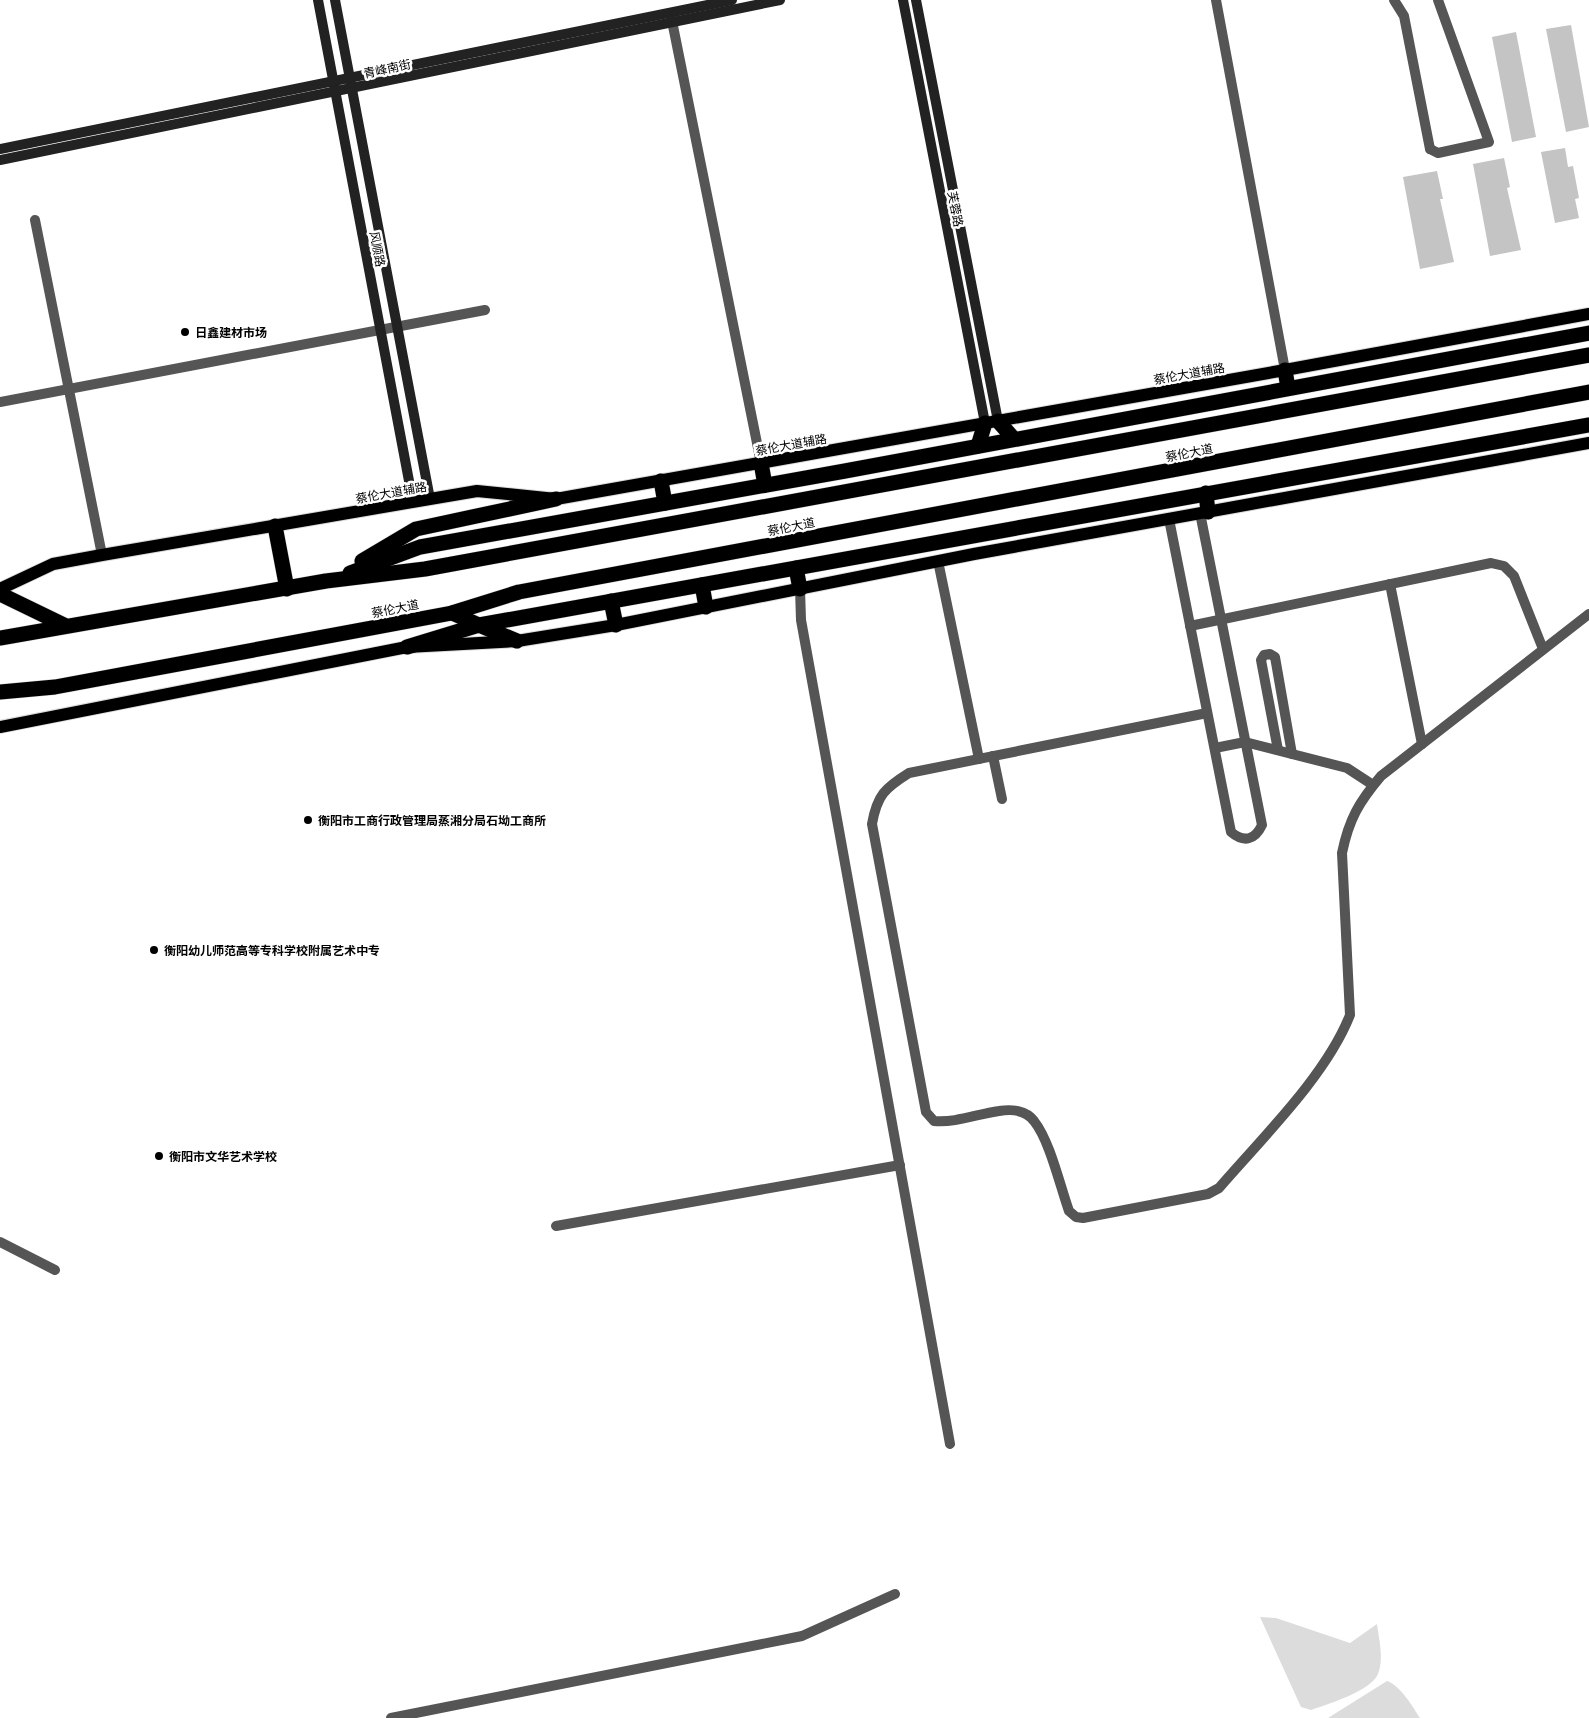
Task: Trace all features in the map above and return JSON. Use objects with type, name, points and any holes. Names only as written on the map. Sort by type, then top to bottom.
[{"type":"highway","points":[[326,581],[420,546],[765,485],[1589,333]]},
{"type":"highway","name":"蔡伦大道","points":[[0,638],[64,625],[326,581],[425,569],[1589,355]]},
{"type":"highway","points":[[1285,370],[1288,388]]},
{"type":"highway","name":"蔡伦大道","points":[[0,692],[55,687],[452,613],[519,592],[1589,392]]},
{"type":"highway","points":[[978,446],[991,422],[1014,439]]},
{"type":"highway","points":[[407,647],[479,625],[1589,424]]},
{"type":"highway","points":[[760,463],[765,485]]},
{"type":"highway","points":[[661,481],[665,503]]},
{"type":"highway","points":[[1204,512],[1206,493]]},
{"type":"highway","points":[[326,581],[416,529],[556,499]]},
{"type":"highway","points":[[275,526],[287,589]]},
{"type":"highway","points":[[796,568],[800,589]]},
{"type":"highway","points":[[702,585],[706,607]]},
{"type":"highway","points":[[0,594],[64,625]]},
{"type":"highway","points":[[611,601],[616,625]]},
{"type":"highway","points":[[452,613],[517,641]]},
{"type":"highway","points":[[0,631],[64,625]]},
{"type":"highway","points":[[0,700],[55,687]]},
{"type":"main road","name":"蔡伦大道辅路","points":[[0,589],[53,564],[102,555],[477,491],[556,499],[1285,370],[1589,314]]},
{"type":"main road","points":[[0,727],[407,647],[517,641],[616,625],[938,561],[1589,443]]},
{"type":"street","name":"风顺路","points":[[318,0],[413,502]]},
{"type":"street","name":"风顺路","points":[[335,0],[430,499]]},
{"type":"street","name":"青峰南街","points":[[671,17],[732,0]]},
{"type":"street","name":"青峰南街","points":[[0,149],[351,83],[671,17],[780,0]]},
{"type":"street","name":"芙蓉路","points":[[903,0],[991,422]]},
{"type":"street","name":"芙蓉路","points":[[916,0],[991,422]]},
{"type":"street","points":[[1216,0],[1285,370]]},
{"type":"street","points":[[1397,1],[1404,16],[1430,149],[1438,153],[1488,142],[1438,0]]},
{"type":"street","points":[[671,17],[760,463]]},
{"type":"street","name":"青峰南街","points":[[0,160],[335,86]]},
{"type":"street","points":[[35,220],[102,555]]},
{"type":"street","points":[[0,402],[485,310]]},
{"type":"street","points":[[1168,519],[1231,832],[1239,838],[1248,840],[1258,834],[1262,825],[1221,619],[1204,512]]},
{"type":"street","points":[[938,561],[979,759]]},
{"type":"street","points":[[1190,626],[1491,563],[1504,566],[1514,576],[1544,650]]},
{"type":"street","points":[[1390,584],[1422,744]]},
{"type":"street","points":[[800,589],[800,620],[950,1444]]},
{"type":"street","points":[[1208,713],[909,773],[886,787],[875,806],[872,824],[926,1112],[934,1121],[945,1122],[999,1110],[1016,1110],[1024,1113],[1033,1120],[1044,1139],[1070,1211],[1076,1217],[1083,1218],[1208,1194],[1219,1188],[1314,1076],[1344,1030],[1350,1015],[1342,853],[1346,829],[1357,805],[1381,776],[1589,614]]},
{"type":"street","points":[[1278,750],[1261,660],[1264,655],[1270,654],[1275,658],[1292,754]]},
{"type":"street","points":[[1214,748],[1245,742],[1347,768],[1374,785]]},
{"type":"street","points":[[993,756],[1002,799]]},
{"type":"street","points":[[556,1226],[900,1165]]},
{"type":"street","points":[[0,1242],[55,1270]]},
{"type":"street","points":[[391,1718],[802,1636],[895,1594]]},
{"type":"shaded area","points":[[1260,1617],[1276,1618],[1350,1643],[1377,1624],[1381,1656],[1378,1674],[1367,1686],[1348,1696],[1311,1710],[1301,1707]]},
{"type":"shaded area","points":[[1387,1681],[1397,1687],[1410,1702],[1420,1718],[1328,1718]]},
{"type":"building","points":[[1571,25],[1589,127],[1566,132],[1546,29]]},
{"type":"building","points":[[1516,32],[1536,137],[1512,142],[1492,37]]},
{"type":"building","points":[[1565,148],[1568,167],[1573,166],[1579,198],[1575,199],[1579,218],[1555,223],[1541,152]]},
{"type":"building","points":[[1504,158],[1510,187],[1507,188],[1521,250],[1490,256],[1473,164]]},
{"type":"building","points":[[1437,171],[1443,199],[1440,199],[1454,262],[1420,269],[1403,177]]},
{"type":"place","name":"日鑫建材市场","points":[[185,332]]},
{"type":"place","name":"衡阳市工商行政管理局蒸湘分局石坳工商所","points":[[308,820]]},
{"type":"place","name":"衡阳幼儿师范高等专科学校附属艺术中专","points":[[154,950]]},
{"type":"place","name":"衡阳市文华艺术学校","points":[[159,1156]]}]
